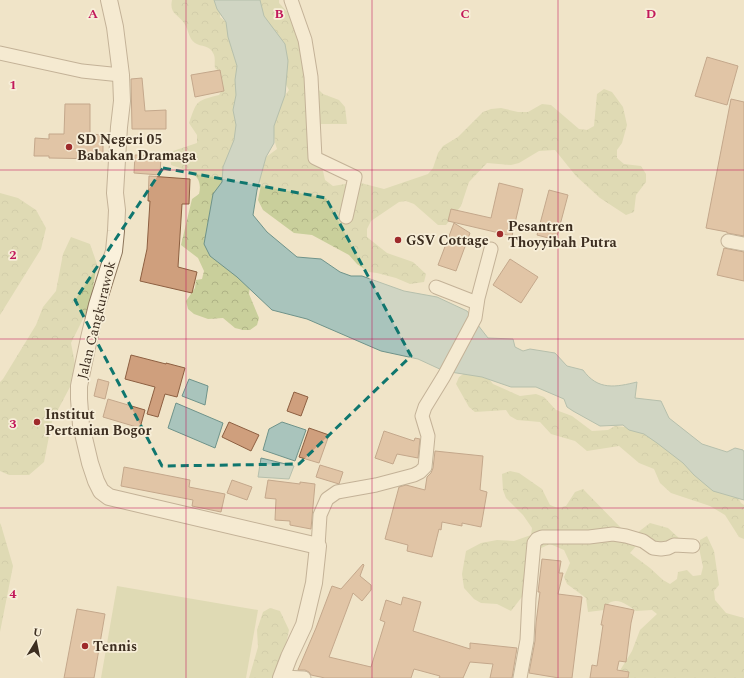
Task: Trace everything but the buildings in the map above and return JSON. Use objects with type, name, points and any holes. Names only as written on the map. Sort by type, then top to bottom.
[{"type":"street","name":"Jalan Cangkurawok","points":[[109,0],[115,27],[121,75],[122,101],[115,193],[117,210],[116,231],[114,251],[97,305],[79,386],[81,425],[90,464],[96,481],[101,491],[109,497],[318,546]]},
{"type":"street","points":[[291,0],[305,40],[311,77],[315,158],[355,177],[346,217]]},
{"type":"street","points":[[0,53],[82,70],[121,75]]},
{"type":"street","points":[[728,241],[744,244]]},
{"type":"street","points":[[304,678],[281,678],[304,625],[314,583],[320,515],[328,499],[337,492],[414,476],[425,467],[428,436],[422,416],[425,407],[444,376],[475,318],[477,303],[491,249]]},
{"type":"street","points":[[436,287],[477,303]]},
{"type":"street","points":[[520,678],[527,640],[534,543],[537,539],[542,537],[588,537],[613,534],[642,541],[653,548],[661,549],[674,545],[693,546]]},
{"type":"highlighted area","points":[[163,168],[326,198],[411,356],[299,464],[162,466],[75,300]]},
{"type":"green space","points":[[172,0],[220,0],[222,8],[220,17],[226,22],[232,33],[232,49],[237,66],[251,277],[249,294],[259,318],[257,325],[250,330],[235,328],[223,318],[208,319],[194,314],[188,309],[186,301],[195,288],[196,280],[202,279],[204,271],[198,258],[181,245],[192,199],[199,194],[200,187],[197,177],[188,171],[171,165],[170,158],[173,151],[197,143],[197,135],[189,123],[194,110],[201,101],[219,95],[223,88],[221,73],[215,68],[212,50],[193,41],[182,20],[173,11],[171,5]]},
{"type":"green space","points":[[252,0],[279,0],[279,3],[303,29],[316,87],[323,94],[339,100],[345,107],[347,124],[321,124],[319,131],[325,180],[333,186],[357,182],[384,189],[428,174],[433,168],[438,153],[443,146],[458,137],[483,112],[491,109],[501,108],[518,112],[528,112],[542,104],[551,105],[579,129],[587,130],[594,126],[597,94],[604,89],[612,92],[623,107],[627,125],[622,143],[617,150],[617,158],[624,164],[641,166],[646,174],[646,182],[636,195],[634,212],[626,215],[600,198],[576,176],[555,150],[539,151],[519,163],[511,165],[487,163],[469,182],[461,206],[446,225],[438,225],[414,204],[406,201],[399,202],[371,221],[367,229],[367,237],[387,253],[413,262],[426,274],[424,282],[410,284],[396,278],[369,272],[357,264],[349,255],[312,235],[294,233],[263,210],[258,200],[261,185],[259,177],[266,157],[277,149],[274,137],[272,114],[289,90],[281,76],[268,22]]},
{"type":"green space","points":[[0,193],[18,198],[36,210],[46,228],[41,249],[0,315]]},
{"type":"green space","points":[[71,237],[90,244],[97,264],[90,305],[71,343],[75,364],[71,385],[52,421],[44,462],[29,475],[9,475],[0,471],[0,382],[36,325],[43,307],[56,291],[63,254]]},
{"type":"green space","points":[[466,372],[489,379],[493,384],[520,396],[536,394],[544,397],[556,410],[572,416],[592,431],[608,430],[615,426],[646,429],[737,495],[741,503],[744,505],[744,539],[739,537],[725,515],[710,506],[671,493],[660,483],[654,469],[639,463],[619,446],[587,451],[575,441],[551,434],[540,422],[517,420],[510,416],[506,410],[475,412],[469,407],[456,384],[459,377]]},
{"type":"green space","points":[[510,471],[519,473],[542,489],[550,505],[558,508],[566,506],[575,492],[583,489],[621,528],[629,532],[637,533],[650,523],[668,528],[681,540],[677,549],[673,553],[664,555],[649,552],[636,546],[630,553],[670,584],[677,579],[678,572],[687,570],[693,576],[701,575],[703,567],[699,548],[700,540],[707,536],[714,551],[719,585],[714,591],[715,600],[726,613],[744,618],[744,678],[621,678],[619,672],[632,651],[640,630],[657,614],[652,610],[636,611],[619,601],[608,604],[604,610],[588,612],[586,598],[567,584],[564,577],[570,563],[564,550],[550,544],[539,549],[528,589],[511,611],[497,604],[481,603],[474,599],[464,588],[462,574],[466,551],[481,543],[497,540],[514,541],[531,535],[532,528],[523,515],[506,498],[503,490],[502,474]]},
{"type":"green space","points":[[0,523],[13,566],[0,632]]},
{"type":"green space","points":[[117,586],[258,610],[246,678],[101,678]]},
{"type":"green space","points":[[270,608],[280,611],[289,630],[282,663],[272,678],[249,678],[258,647],[257,630],[263,612]]},
{"type":"water","points":[[214,0],[260,0],[264,16],[285,44],[288,61],[285,95],[274,126],[274,143],[266,157],[257,190],[253,215],[267,232],[297,257],[321,259],[340,272],[351,276],[362,276],[404,291],[437,297],[467,311],[488,338],[513,339],[515,347],[523,351],[530,349],[555,353],[567,366],[583,370],[589,377],[601,384],[615,386],[637,382],[635,398],[661,401],[669,418],[702,444],[727,452],[735,448],[743,450],[744,500],[713,491],[694,475],[683,463],[644,434],[629,430],[623,425],[600,426],[567,407],[564,399],[536,387],[511,387],[482,377],[444,371],[418,359],[381,351],[307,319],[272,310],[237,277],[210,256],[204,244],[213,194],[222,182],[223,167],[234,140],[236,125],[233,110],[236,95],[235,80],[237,66],[228,37],[226,22],[217,9]]},
{"type":"water","points":[[189,379],[208,386],[205,405],[182,396]]},
{"type":"water","points":[[176,403],[223,423],[215,448],[168,428]]},
{"type":"water","points":[[282,422],[306,430],[295,461],[263,450],[269,429]]},
{"type":"water","points":[[261,458],[294,466],[289,479],[258,477]]},
{"type":"place","name":"SD Negeri 05 Babakan Dramaga","points":[[69,147]]},
{"type":"place","name":"Pesantren Thoyyibah Putra","points":[[500,234]]},
{"type":"place","name":"GSV Cottage","points":[[398,240]]},
{"type":"place","name":"Institut Pertanian Bogor","points":[[37,422]]},
{"type":"place","name":"Tennis","points":[[85,646]]}]
